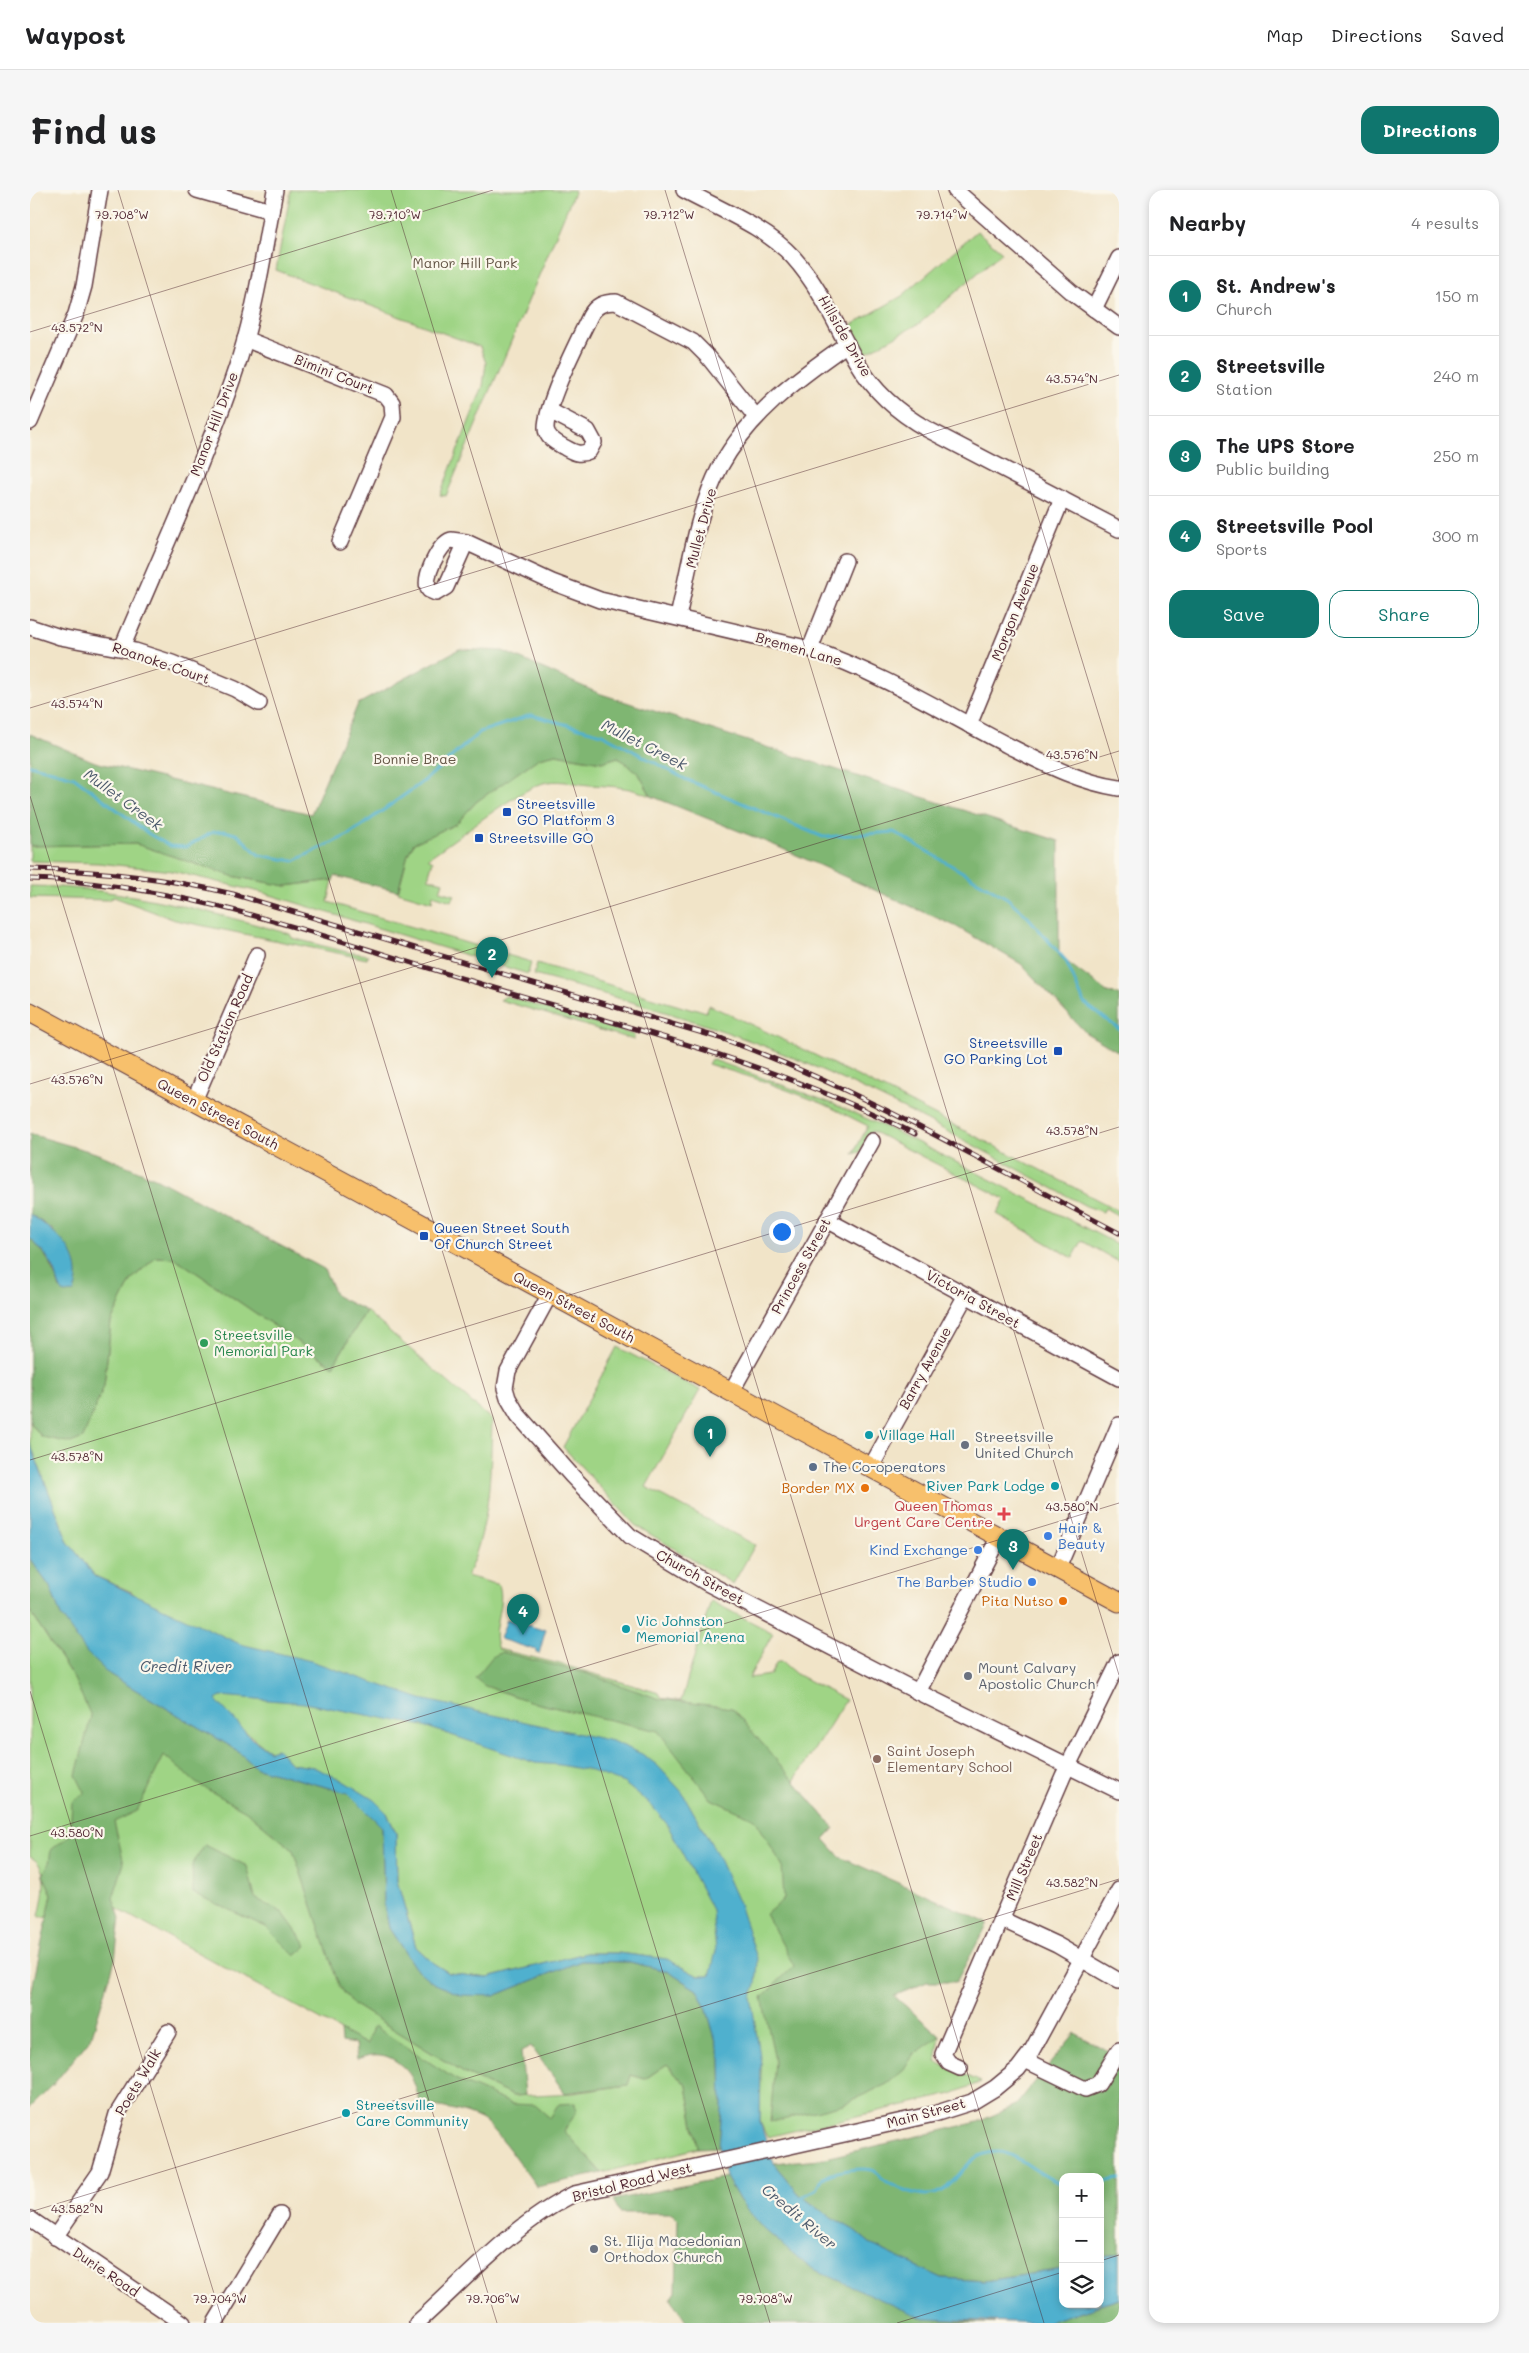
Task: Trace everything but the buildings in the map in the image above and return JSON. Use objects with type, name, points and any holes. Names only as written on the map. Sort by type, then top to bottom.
[{"type":"main road","name":"Queen Street South","points":[[30,1012],[1119,1602]]},
{"type":"street","points":[[30,422],[76,314],[84,286],[100,190]]},
{"type":"street","points":[[197,190],[271,211]]},
{"type":"street","name":"Manor Hill Drive","points":[[122,648],[223,406],[245,339],[275,190]]},
{"type":"street","name":"Hillside Drive","points":[[684,190],[760,231],[777,242],[792,256],[818,291],[847,344],[871,381],[905,416],[1119,529]]},
{"type":"street","points":[[955,190],[1071,292],[1119,327]]},
{"type":"street","points":[[1094,309],[1119,258]]},
{"type":"street","points":[[550,411],[557,388],[590,316],[598,306],[606,302],[616,302],[693,342],[709,358],[756,417]]},
{"type":"street","name":"Bimini Court","points":[[245,339],[386,395],[392,403],[393,417],[340,542]]},
{"type":"street","name":"Mullet Drive","points":[[678,617],[702,514],[711,487],[729,452],[756,417],[774,398],[847,344]]},
{"type":"street","name":"Morgon Avenue","points":[[969,725],[1062,499]]},
{"type":"street","name":"Bremen Lane","points":[[466,542],[577,592],[630,608],[678,617],[810,649],[874,674],[969,725],[1080,779],[1119,788]]},
{"type":"street","points":[[810,649],[845,561]]},
{"type":"street","name":"Roanoke Court","points":[[30,627],[60,637],[122,648],[172,664],[234,689],[259,703]]},
{"type":"street","name":"Old Station Road","points":[[194,1101],[257,955]]},
{"type":"street","name":"Princess Street","points":[[731,1392],[872,1141]]},
{"type":"street","name":"Victoria Street","points":[[827,1220],[1119,1378]]},
{"type":"street","name":"Church Street","points":[[550,1294],[508,1371],[505,1388],[512,1408],[572,1476],[634,1539],[707,1583],[918,1692],[1068,1764],[1119,1791]]},
{"type":"street","name":"Barry Avenue","points":[[871,1467],[966,1295]]},
{"type":"street","points":[[1058,1568],[1119,1425]]},
{"type":"street","points":[[918,1692],[999,1537]]},
{"type":"street","name":"Mill Street","points":[[960,2068],[949,2063],[943,2054],[1068,1764],[1119,1662]]},
{"type":"street","name":"Main Street","points":[[713,2162],[958,2108],[995,2088],[1008,2079],[1025,2060],[1119,1890]]},
{"type":"street","points":[[1001,1919],[1057,1945],[1119,1981]]},
{"type":"street","name":"Poets Walk","points":[[55,2237],[100,2172],[117,2114],[168,2032]]},
{"type":"street","points":[[1025,2060],[1085,2089],[1098,2084],[1119,2050]]},
{"type":"street","name":"Bristol Road West","points":[[417,2323],[509,2238],[556,2203],[574,2194],[713,2162]]},
{"type":"street","points":[[215,2323],[280,2215]]},
{"type":"street","name":"Durie Road","points":[[30,2219],[162,2318],[183,2323]]},
{"type":"green space","name":"Manor Hill Park","points":[[291,190],[575,190],[446,496],[440,495],[483,386],[486,363],[480,347],[276,270]]},
{"type":"green space","points":[[977,231],[1002,252],[920,323],[862,355],[846,328],[902,296]]},
{"type":"green space","name":"Bonnie Brae","points":[[459,649],[503,651],[598,693],[1059,841],[1059,956],[1107,992],[1119,995],[1119,1052],[1086,1033],[1021,964],[955,926],[774,845],[651,796],[639,774],[618,757],[602,762],[556,754],[539,758],[476,802],[456,824],[414,843],[408,854],[398,891],[335,876],[333,880],[286,886],[232,876],[136,844],[30,846],[30,734],[95,762],[311,814],[358,704]]},
{"type":"green space","points":[[556,754],[602,762],[618,757],[639,774],[651,796],[636,791],[606,786],[564,782],[548,782],[537,785],[488,815],[428,858],[433,861],[428,878],[443,882],[440,891],[455,895],[451,901],[433,895],[432,902],[398,892],[408,854],[414,843],[456,824],[476,802],[498,785],[539,758]]},
{"type":"green space","points":[[136,844],[232,876],[286,886],[333,880],[328,902],[531,962],[528,974],[264,893],[172,871],[98,863],[30,861],[30,846]]},
{"type":"green space","points":[[30,886],[63,887],[162,901],[290,934],[292,938],[347,952],[368,955],[367,959],[175,920],[114,897],[107,900],[30,898]]},
{"type":"green space","points":[[537,963],[693,1010],[694,1008],[706,1012],[709,1005],[813,1054],[966,1131],[1119,1211],[1119,1216],[1105,1208],[1103,1212],[1086,1206],[939,1127],[827,1072],[695,1021],[534,975]]},
{"type":"green space","points":[[506,996],[634,1035],[634,1040],[500,1000]]},
{"type":"green space","points":[[711,1059],[831,1103],[897,1132],[1119,1245],[1119,1262],[1082,1241],[1073,1258],[997,1214],[1005,1199],[872,1131],[860,1152],[853,1154],[868,1126],[824,1104],[763,1081],[708,1064]]},
{"type":"green space","points":[[30,1134],[99,1154],[157,1179],[324,1269],[336,1296],[366,1311],[333,1366],[175,1258],[156,1257],[132,1279],[111,1322],[104,1386],[83,1438],[71,1443],[42,1437],[30,1422],[30,1238],[49,1261],[60,1289],[53,1230],[30,1214]]},
{"type":"green space","name":"Streetsville Memorial Park","points":[[156,1257],[175,1258],[333,1366],[366,1311],[492,1420],[488,1500],[481,1537],[467,1576],[499,1585],[501,1601],[495,1633],[498,1649],[560,1664],[659,1693],[662,1698],[681,1701],[711,1601],[773,1633],[749,1678],[770,1675],[777,1662],[782,1662],[796,1674],[846,1700],[794,1781],[834,1828],[824,1839],[894,1996],[940,2036],[936,2062],[981,2082],[952,2094],[767,2137],[760,2122],[761,2063],[710,1976],[698,1976],[666,1959],[618,1953],[586,1953],[488,1978],[449,1973],[433,1963],[416,1947],[397,1881],[396,1833],[387,1813],[313,1767],[291,1764],[277,1749],[270,1751],[248,1734],[228,1714],[215,1700],[220,1696],[132,1592],[95,1576],[68,1542],[30,1443],[30,1422],[42,1437],[104,1386],[111,1322],[132,1279]]},
{"type":"green space","points":[[617,1347],[700,1390],[646,1487],[755,1545],[733,1584],[635,1525],[563,1447]]},
{"type":"green space","points":[[30,1559],[50,1587],[61,1616],[109,1674],[235,1749],[257,1768],[348,1793],[382,1827],[384,1903],[389,1928],[415,1968],[494,1996],[581,1961],[630,1962],[667,1971],[697,1990],[707,2010],[721,2059],[722,2107],[719,2147],[698,2148],[687,2086],[667,2064],[645,2079],[631,2075],[628,2085],[565,2093],[531,2046],[521,2051],[525,2095],[513,2096],[464,2073],[353,2004],[339,1986],[293,1850],[246,1811],[196,1783],[164,1755],[137,1811],[114,1822],[124,1863],[113,1898],[120,1918],[115,1960],[91,2038],[52,2086],[30,2108],[30,1999],[52,1894],[43,1875],[49,1863],[51,1850],[70,1835],[72,1802],[85,1793],[76,1775],[91,1716],[74,1679],[30,1611]]},
{"type":"green space","points":[[30,1611],[74,1679],[311,1841],[353,2004],[464,2073],[513,2096],[574,2093],[627,2085],[631,2075],[645,2079],[667,2064],[687,2086],[698,2148],[602,2173],[68,1882],[50,1863],[43,1875],[37,1861],[30,1857]]},
{"type":"green space","points":[[502,1652],[585,1673],[660,1699],[732,1708],[834,1828],[824,1839],[840,1857],[988,1923],[956,1982],[927,1982],[894,1996],[940,2036],[913,2055],[904,2070],[887,2084],[844,2104],[770,2122],[775,2061],[762,1997],[794,1966],[766,1914],[784,1899],[782,1865],[755,1819],[711,1799],[658,1731],[535,1703],[485,1686],[475,1678],[493,1656]]},
{"type":"green space","points":[[205,1845],[247,1866],[255,1898],[283,1913],[307,1946],[295,1956],[266,1927],[193,1893],[192,1865]]},
{"type":"green space","points":[[43,1875],[52,1894],[48,1918],[39,1916],[44,1884]]},
{"type":"green space","points":[[374,2026],[455,2079],[512,2104],[535,2105],[550,2118],[559,2104],[575,2103],[576,2113],[564,2131],[602,2173],[537,2187],[487,2123],[467,2113],[421,2104],[409,2074],[401,2065],[390,2058],[378,2055],[357,2059],[355,2044],[341,2042],[340,2030],[368,2045],[368,2039]]},
{"type":"green space","points":[[1075,2033],[1119,2057],[1119,2253],[1104,2257],[1104,2173],[1059,2173],[1059,2270],[985,2281],[942,2278],[872,2245],[854,2230],[826,2214],[800,2195],[773,2163],[821,2159],[978,2122],[1016,2105]]},
{"type":"green space","points":[[726,2177],[740,2201],[924,2319],[995,2323],[687,2323],[671,2299],[676,2292],[678,2219],[672,2213],[620,2213],[613,2200]]},
{"type":"green space","points":[[1119,2299],[1119,2323],[1044,2323],[1091,2308],[1104,2308],[1104,2304]]},
{"type":"water","points":[[30,1214],[59,1238],[73,1257],[77,1279],[74,1292],[64,1293],[51,1263],[43,1251],[30,1238]]},
{"type":"water","name":"Credit River","points":[[30,1443],[68,1542],[95,1576],[240,1644],[311,1661],[421,1699],[612,1741],[642,1754],[657,1765],[682,1792],[716,1852],[739,1904],[758,1961],[756,1985],[751,1997],[761,2063],[760,2122],[773,2163],[800,2195],[826,2214],[854,2230],[872,2245],[942,2278],[985,2281],[1059,2270],[1059,2308],[1091,2308],[1044,2323],[924,2319],[809,2267],[765,2230],[740,2201],[726,2177],[719,2147],[722,2107],[721,2059],[707,2010],[697,1990],[667,1971],[630,1962],[581,1961],[494,1996],[461,1995],[433,1983],[415,1968],[389,1928],[384,1903],[382,1827],[348,1793],[257,1768],[235,1749],[109,1674],[87,1653],[61,1616],[50,1587],[30,1559]],"holes":[[[221,1696],[304,1703],[424,1726],[535,1763],[560,1765],[591,1771],[624,1783],[651,1805],[667,1824],[712,1910],[716,1951],[710,1976],[698,1976],[667,1959],[618,1953],[586,1953],[488,1978],[449,1973],[433,1963],[416,1947],[397,1881],[396,1833],[387,1813],[374,1800],[340,1779],[313,1767],[291,1764],[277,1749],[270,1751],[252,1739],[216,1700]]]},
{"type":"water","points":[[507,1619],[543,1630],[544,1628],[546,1629],[539,1654],[536,1653],[536,1650],[500,1639]]},
{"type":"water","name":"Credit River","points":[[1119,2253],[1119,2299],[1104,2304],[1104,2257]]},
{"type":"waterway","name":"Mullet Creek","points":[[30,765],[74,777],[149,834],[170,846],[186,847],[213,832],[225,831],[238,835],[259,855],[294,861],[350,834],[424,781],[480,732],[531,715],[602,734],[685,779],[823,837],[894,832],[1007,898],[1027,916],[1066,961],[1084,1003],[1119,1029]]},
{"type":"waterway","points":[[800,2198],[817,2189],[822,2179],[826,2176],[845,2170],[860,2169],[873,2171],[890,2184],[905,2190],[926,2195],[937,2193],[946,2188],[975,2158],[998,2152],[1013,2156],[1059,2182]]},
{"type":"waterway","points":[[1104,2181],[1119,2179]]},
{"type":"railway","points":[[30,869],[132,876],[183,883],[233,894],[723,1039],[774,1059],[875,1104],[1119,1233]]},
{"type":"railway","points":[[30,879],[85,882],[141,890],[196,901],[306,930],[751,1065],[807,1086],[915,1134]]},
{"type":"place","name":"Streetsville GO Platform 3","points":[[507,812]]},
{"type":"place","name":"Streetsville GO","points":[[479,838]]},
{"type":"place","name":"Streetsville","points":[[492,978]]},
{"type":"place","name":"Streetsville GO Parking Lot","points":[[1058,1051]]},
{"type":"place","name":"Queen Street South Of Church Street","points":[[424,1236]]},
{"type":"place","name":"Streetsville Memorial Park","points":[[204,1343]]},
{"type":"place","name":"Village Hall","points":[[869,1435]]},
{"type":"place","name":"Streetsville United Church","points":[[965,1445]]},
{"type":"place","name":"St. Andrew's","points":[[710,1457]]},
{"type":"place","name":"The Co-operators","points":[[813,1467]]},
{"type":"place","name":"River Park Lodge","points":[[1055,1486]]},
{"type":"place","name":"Border MX","points":[[865,1488]]},
{"type":"place","name":"Queen Thomas Urgent Care Centre","points":[[1004,1514]]},
{"type":"place","name":"Hair & Beauty","points":[[1048,1536]]},
{"type":"place","name":"Kind Exchange","points":[[978,1550]]},
{"type":"place","name":"The UPS Store","points":[[1013,1570]]},
{"type":"place","name":"The Barber Studio","points":[[1032,1582]]},
{"type":"place","name":"Pita Nutso","points":[[1063,1601]]},
{"type":"place","name":"Vic Johnston Memorial Arena","points":[[626,1629]]},
{"type":"place","name":"Streetsville Pool","points":[[523,1635]]},
{"type":"place","name":"Mount Calvary Apostolic Church","points":[[968,1676]]},
{"type":"place","name":"Saint Joseph Elementary School","points":[[877,1759]]},
{"type":"place","name":"Streetsville Care Community","points":[[346,2113]]},
{"type":"place","name":"St. Ilija Macedonian Orthodox Church","points":[[594,2249]]}]
